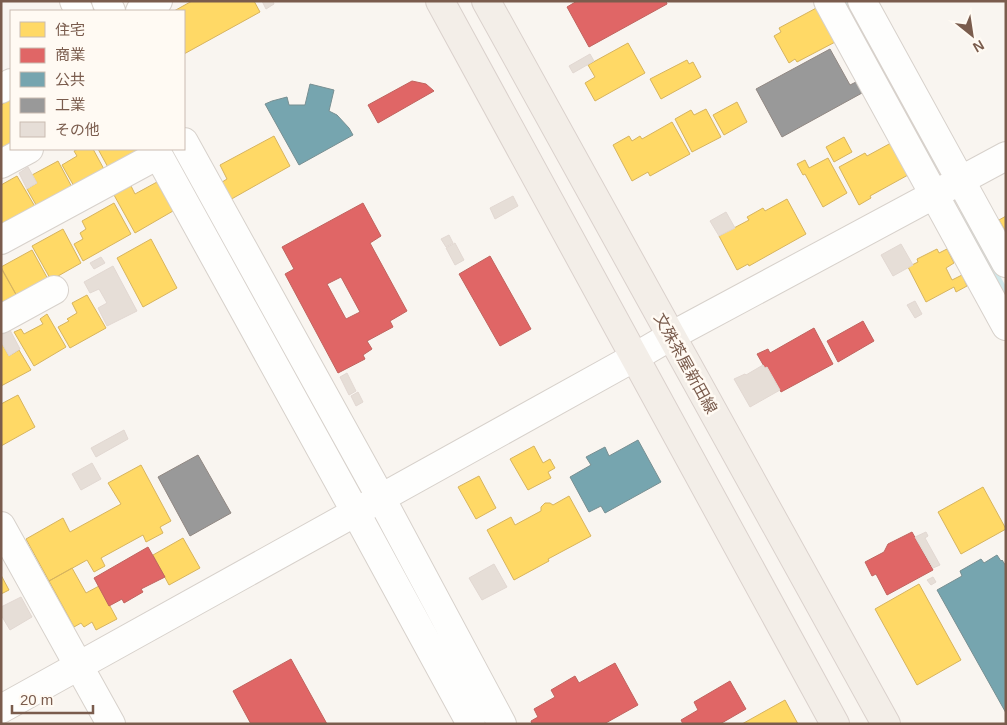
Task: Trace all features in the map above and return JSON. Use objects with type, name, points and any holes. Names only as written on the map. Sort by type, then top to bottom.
[{"type":"main road","points":[[440,1],[835,724]]},
{"type":"main road","name":"文殊茶屋新田線","points":[[486,1],[886,724]]},
{"type":"street","points":[[142,10],[158,1]]},
{"type":"street","points":[[828,1],[1006,326]]},
{"type":"street","points":[[862,1],[1006,263]]},
{"type":"street","points":[[185,144],[381,498],[502,724]]},
{"type":"street","points":[[1,164],[27,150]]},
{"type":"street","points":[[1,240],[157,152],[471,724]]},
{"type":"street","points":[[1,709],[671,336],[1006,156]]},
{"type":"street","points":[[1,319],[54,290]]},
{"type":"street","points":[[1,526],[110,724]]},
{"type":"building: 住宅","points":[[192,1],[254,1],[260,12],[185,53],[185,10],[176,10]]},
{"type":"building: 住宅","points":[[820,6],[839,40],[797,62],[795,59],[789,63],[774,36],[781,32],[779,28]]},
{"type":"building: 住宅","points":[[628,43],[645,73],[595,101],[585,83],[595,77],[588,65]]},
{"type":"building: 住宅","points":[[687,60],[689,64],[693,62],[701,77],[661,99],[650,79]]},
{"type":"building: 住宅","points":[[10,100],[10,150],[1,157],[1,105]]},
{"type":"building: 住宅","points":[[737,102],[747,122],[724,135],[713,115]]},
{"type":"building: 住宅","points":[[706,109],[721,137],[692,152],[675,119],[691,110],[694,115]]},
{"type":"building: 住宅","points":[[672,122],[690,154],[650,176],[648,172],[632,181],[613,145],[629,136],[632,141],[640,136],[642,139]]},
{"type":"building: 住宅","points":[[274,136],[290,166],[228,201],[219,184],[227,179],[220,165]]},
{"type":"building: 住宅","points":[[844,137],[852,152],[834,162],[826,147]]},
{"type":"building: 住宅","points":[[891,143],[908,175],[870,196],[871,198],[859,205],[839,167],[865,153],[867,156]]},
{"type":"building: 住宅","points":[[94,150],[105,171],[75,188],[62,165],[77,156],[74,151]]},
{"type":"building: 住宅","points":[[99,150],[140,150],[142,153],[110,171]]},
{"type":"building: 住宅","points":[[828,158],[847,193],[823,207],[805,174],[803,175],[797,164],[805,160],[809,168]]},
{"type":"building: 住宅","points":[[58,161],[74,191],[39,210],[27,189],[37,183],[32,175]]},
{"type":"building: 住宅","points":[[17,176],[37,210],[1,230],[1,185]]},
{"type":"building: 住宅","points":[[157,182],[173,211],[135,233],[114,195],[131,186],[135,194]]},
{"type":"building: 住宅","points":[[787,199],[806,234],[749,266],[748,264],[737,270],[719,236],[749,220],[747,217],[763,208],[765,211]]},
{"type":"building: 住宅","points":[[114,203],[131,234],[83,261],[74,244],[83,239],[80,233],[86,229],[82,221]]},
{"type":"building: 住宅","points":[[1006,216],[1006,232],[999,220]]},
{"type":"building: 住宅","points":[[63,229],[81,263],[51,280],[32,246]]},
{"type":"building: 住宅","points":[[151,239],[177,288],[143,307],[117,258]]},
{"type":"building: 住宅","points":[[937,249],[939,253],[947,249],[954,263],[946,268],[952,280],[962,275],[967,286],[956,292],[954,287],[926,302],[908,267],[918,262],[917,259]]},
{"type":"building: 住宅","points":[[32,250],[49,281],[18,298],[1,267]]},
{"type":"building: 住宅","points":[[1,270],[18,298],[1,307]]},
{"type":"building: 住宅","points":[[87,295],[106,328],[70,348],[58,327],[69,321],[67,319],[77,313],[72,303]]},
{"type":"building: 住宅","points":[[47,314],[66,347],[34,366],[14,332],[21,329],[24,334],[43,324],[40,319]]},
{"type":"building: 住宅","points":[[1,342],[9,356],[19,350],[31,370],[1,386]]},
{"type":"building: 住宅","points":[[18,395],[35,427],[1,446],[1,404]]},
{"type":"building: 住宅","points":[[534,446],[543,463],[550,459],[555,468],[548,472],[551,478],[528,490],[510,459]]},
{"type":"building: 住宅","points":[[141,465],[171,521],[160,527],[163,533],[146,542],[143,535],[101,558],[105,566],[94,572],[87,560],[49,581],[26,539],[63,518],[70,532],[121,504],[108,483]]},
{"type":"building: 住宅","points":[[479,476],[496,508],[476,519],[458,487]]},
{"type":"building: 住宅","points":[[983,487],[1006,529],[961,554],[938,512]]},
{"type":"building: 住宅","points":[[569,496],[591,536],[514,580],[487,530],[511,517],[515,525],[541,511],[541,507],[545,503],[553,505]]},
{"type":"building: 住宅","points":[[183,538],[200,568],[169,585],[153,555]]},
{"type":"building: 住宅","points":[[72,568],[86,593],[99,586],[117,619],[96,630],[92,622],[84,627],[81,623],[74,627],[49,581]]},
{"type":"building: 住宅","points":[[1,575],[9,590],[1,594]]},
{"type":"building: 住宅","points":[[919,584],[961,660],[917,685],[875,609]]},
{"type":"building: 住宅","points":[[785,700],[798,724],[742,724]]},
{"type":"building: 商業","points":[[577,1],[666,1],[667,4],[589,47],[567,7]]},
{"type":"building: 商業","points":[[412,81],[426,84],[434,91],[378,123],[368,105]]},
{"type":"building: 商業","points":[[363,203],[381,236],[370,243],[407,311],[390,321],[393,327],[367,341],[372,349],[363,355],[365,359],[338,373],[285,274],[294,269],[282,247]],"holes":[[[341,277],[360,312],[346,319],[327,284]]]},
{"type":"building: 商業","points":[[490,256],[531,329],[500,346],[459,274]]},
{"type":"building: 商業","points":[[863,321],[874,341],[838,362],[827,341]]},
{"type":"building: 商業","points":[[814,328],[833,364],[781,392],[767,367],[765,368],[757,354],[768,349],[770,353]]},
{"type":"building: 商業","points":[[912,532],[933,570],[887,595],[876,574],[872,576],[865,562],[884,552],[888,544]]},
{"type":"building: 商業","points":[[148,547],[165,577],[141,589],[143,592],[124,603],[122,599],[109,606],[94,578]]},
{"type":"building: 商業","points":[[291,659],[327,724],[251,724],[233,691]]},
{"type":"building: 商業","points":[[615,663],[638,705],[604,724],[532,724],[531,721],[538,717],[534,709],[555,697],[551,690],[575,676],[579,683]]},
{"type":"building: 商業","points":[[730,681],[746,709],[720,724],[683,724],[681,720],[698,710],[694,702]]},
{"type":"building: 公共","points":[[310,84],[334,90],[329,111],[337,115],[353,135],[299,165],[265,104],[287,97],[289,105],[305,105]]},
{"type":"building: 公共","points":[[638,440],[661,482],[605,513],[601,506],[589,512],[570,477],[591,465],[586,457],[605,447],[609,456]]},
{"type":"building: 公共","points":[[997,555],[1006,566],[1006,713],[937,590],[962,576],[960,571],[981,559],[984,563]]},
{"type":"building: 工業","points":[[830,49],[850,85],[856,82],[862,93],[782,137],[756,89]]},
{"type":"building: 工業","points":[[198,455],[231,513],[190,536],[158,477]]},
{"type":"building: その他","points":[[262,1],[273,1],[274,4],[266,9]]},
{"type":"building: その他","points":[[590,54],[594,61],[573,73],[569,66]]},
{"type":"building: その他","points":[[28,167],[37,183],[27,189],[19,173]]},
{"type":"building: その他","points":[[513,196],[518,206],[495,219],[490,208]]},
{"type":"building: その他","points":[[726,212],[735,228],[719,236],[710,221]]},
{"type":"building: その他","points":[[449,235],[453,243],[446,247],[441,239]]},
{"type":"building: その他","points":[[455,243],[464,260],[455,265],[446,248]]},
{"type":"building: その他","points":[[901,244],[913,265],[893,276],[881,255]]},
{"type":"building: その他","points":[[101,257],[105,263],[94,269],[90,263]]},
{"type":"building: その他","points":[[113,266],[137,311],[107,326],[98,308],[107,303],[99,289],[90,293],[84,282]]},
{"type":"building: その他","points":[[915,301],[922,314],[915,318],[907,305]]},
{"type":"building: その他","points":[[10,330],[20,349],[9,356],[1,342],[1,335]]},
{"type":"building: その他","points":[[763,365],[765,368],[767,367],[780,390],[750,407],[734,379],[746,375]]},
{"type":"building: その他","points":[[347,373],[356,391],[349,395],[340,377]]},
{"type":"building: その他","points":[[358,392],[363,402],[356,406],[351,396]]},
{"type":"building: その他","points":[[124,430],[128,439],[96,457],[91,448]]},
{"type":"building: その他","points":[[92,463],[101,479],[81,490],[72,474]]},
{"type":"building: その他","points":[[926,532],[928,536],[925,538],[940,565],[933,568],[915,537]]},
{"type":"building: その他","points":[[494,564],[507,587],[482,600],[469,578]]},
{"type":"building: その他","points":[[933,577],[936,582],[931,585],[927,580]]},
{"type":"building: その他","points":[[21,597],[32,617],[10,630],[1,615],[1,607]]},
{"type":"waterway","points":[[90,1],[95,10]]},
{"type":"waterway","points":[[844,1],[934,164]]},
{"type":"waterway","points":[[172,150],[233,262]]},
{"type":"waterway","points":[[962,216],[1006,296]]}]
